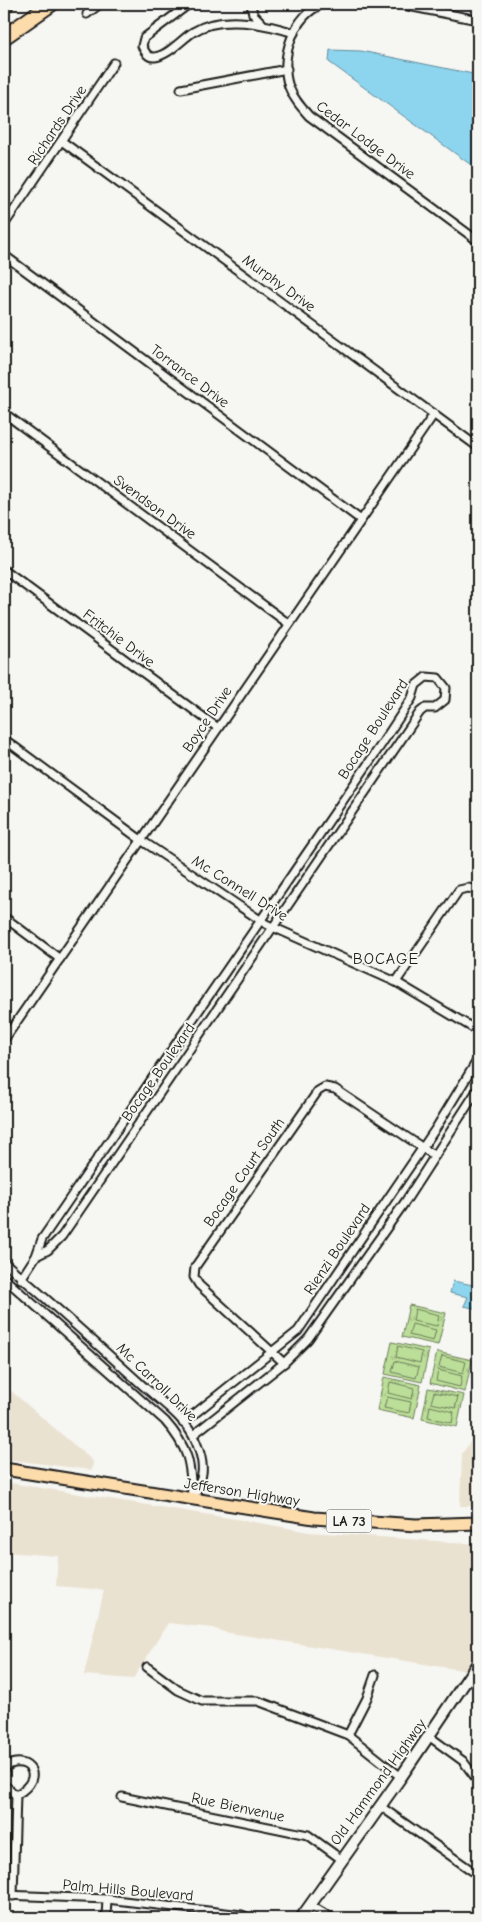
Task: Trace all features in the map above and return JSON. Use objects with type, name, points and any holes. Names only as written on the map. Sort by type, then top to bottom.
[{"type":"highway","points":[[4,37],[51,4]]},
{"type":"main road","name":"Jefferson Highway","points":[[4,1470],[282,1514],[344,1521],[416,1524],[478,1523]]},
{"type":"main road","name":"Old Hammond Highway","points":[[301,1918],[341,1859],[402,1778],[478,1663]]},
{"type":"street","points":[[87,14],[100,4]]},
{"type":"street","points":[[189,4],[144,38],[142,46],[146,55],[153,58],[161,56],[195,30],[212,25],[243,22],[262,23],[294,33],[300,22],[319,4]]},
{"type":"street","points":[[251,4],[253,14],[262,23]]},
{"type":"street","points":[[398,4],[478,20]]},
{"type":"street","name":"Cedar Lodge Drive","points":[[294,33],[290,42],[287,69],[289,86],[298,103],[309,116],[478,241]]},
{"type":"street","name":"Richards Drive","points":[[4,225],[114,63]]},
{"type":"street","points":[[181,90],[287,69]]},
{"type":"street","name":"Murphy Drive","points":[[62,142],[478,446]]},
{"type":"street","name":"Torrance Drive","points":[[4,255],[361,520]]},
{"type":"street","name":"Svendson Drive","points":[[4,413],[289,624]]},
{"type":"street","name":"Boyce Drive","points":[[4,1040],[434,414]]},
{"type":"street","name":"Fritchie Drive","points":[[4,570],[218,728]]},
{"type":"street","name":"Bocage Boulevard","points":[[21,1279],[36,1256],[42,1239],[381,745],[412,698],[416,686],[426,678],[438,678],[446,688],[445,700],[436,708],[425,708],[420,712],[62,1236],[48,1250],[36,1256]]},
{"type":"street","name":"Mc Connell Drive","points":[[4,739],[141,840],[261,920],[396,982],[478,1031]]},
{"type":"street","points":[[396,982],[459,890],[468,888],[478,890]]},
{"type":"street","points":[[4,917],[60,959]]},
{"type":"street","name":"Rienzi Boulevard","points":[[183,1423],[298,1330],[422,1148],[478,1059]]},
{"type":"street","name":"Bocage Court South","points":[[273,1352],[198,1285],[194,1277],[195,1267],[318,1091],[325,1087],[335,1089],[422,1148]]},
{"type":"street","name":"Rienzi Boulevard","points":[[193,1435],[284,1364],[322,1321],[478,1089]]},
{"type":"street","points":[[422,1148],[434,1156]]},
{"type":"street","name":"Mc Carroll Drive","points":[[4,1262],[21,1279],[87,1335],[183,1423],[193,1435],[199,1451],[203,1474],[202,1481],[192,1500]]},
{"type":"street","name":"Mc Carroll Drive","points":[[4,1278],[165,1421],[178,1436],[190,1464],[192,1500]]},
{"type":"street","points":[[273,1352],[284,1364]]},
{"type":"street","points":[[147,1667],[178,1690],[202,1701],[258,1701],[348,1735],[402,1778]]},
{"type":"street","points":[[348,1735],[367,1698],[375,1675]]},
{"type":"street","points":[[430,1737],[463,1761],[478,1781]]},
{"type":"street","points":[[4,1769],[14,1762],[19,1762],[25,1764],[32,1774],[33,1780],[30,1784],[16,1795]]},
{"type":"street","points":[[4,1785],[16,1795]]},
{"type":"street","points":[[13,1896],[16,1795]]},
{"type":"street","name":"Rue Bienvenue","points":[[122,1797],[308,1835],[341,1859]]},
{"type":"street","points":[[380,1806],[478,1875]]},
{"type":"street","name":"Palm Hills Boulevard","points":[[4,1895],[107,1899],[242,1915],[248,1918]]},
{"type":"street","points":[[106,1918],[107,1899]]},
{"type":"street","points":[[310,1905],[332,1918]]},
{"type":"shaded area","points":[[4,1385],[93,1461],[92,1470],[4,1459]]},
{"type":"shaded area","points":[[478,1430],[478,1506],[460,1506],[462,1454]]},
{"type":"shaded area","points":[[4,1482],[309,1532],[478,1544],[478,1658],[474,1672],[224,1632],[212,1628],[168,1623],[133,1679],[84,1675],[104,1590],[56,1586],[58,1556],[4,1552]]},
{"type":"green space","points":[[409,1305],[446,1313],[438,1345],[402,1337]]},
{"type":"green space","points":[[415,1309],[439,1315],[437,1326],[413,1321]]},
{"type":"green space","points":[[412,1324],[436,1330],[433,1341],[409,1335]]},
{"type":"green space","points":[[392,1342],[429,1350],[422,1382],[385,1374]]},
{"type":"green space","points":[[398,1346],[422,1352],[420,1363],[396,1357]]},
{"type":"green space","points":[[437,1352],[472,1360],[465,1392],[430,1383]]},
{"type":"green space","points":[[442,1356],[466,1362],[463,1373],[439,1367]]},
{"type":"green space","points":[[395,1361],[419,1367],[416,1378],[392,1372]]},
{"type":"green space","points":[[438,1370],[462,1376],[460,1387],[436,1381]]},
{"type":"green space","points":[[384,1377],[421,1385],[414,1418],[377,1410]]},
{"type":"green space","points":[[390,1382],[414,1388],[412,1399],[388,1393]]},
{"type":"green space","points":[[428,1388],[464,1395],[457,1427],[422,1419]]},
{"type":"green space","points":[[434,1392],[458,1397],[455,1408],[431,1403]]},
{"type":"green space","points":[[387,1397],[411,1402],[409,1413],[384,1408]]},
{"type":"green space","points":[[430,1406],[454,1412],[452,1423],[428,1417]]},
{"type":"water","points":[[330,50],[361,51],[478,75],[478,170],[329,62]]},
{"type":"water","points":[[453,1281],[478,1286],[478,1309],[464,1306],[468,1297],[450,1293]]},
{"type":"district","name":"BOCAGE","points":[[386,958]]}]
